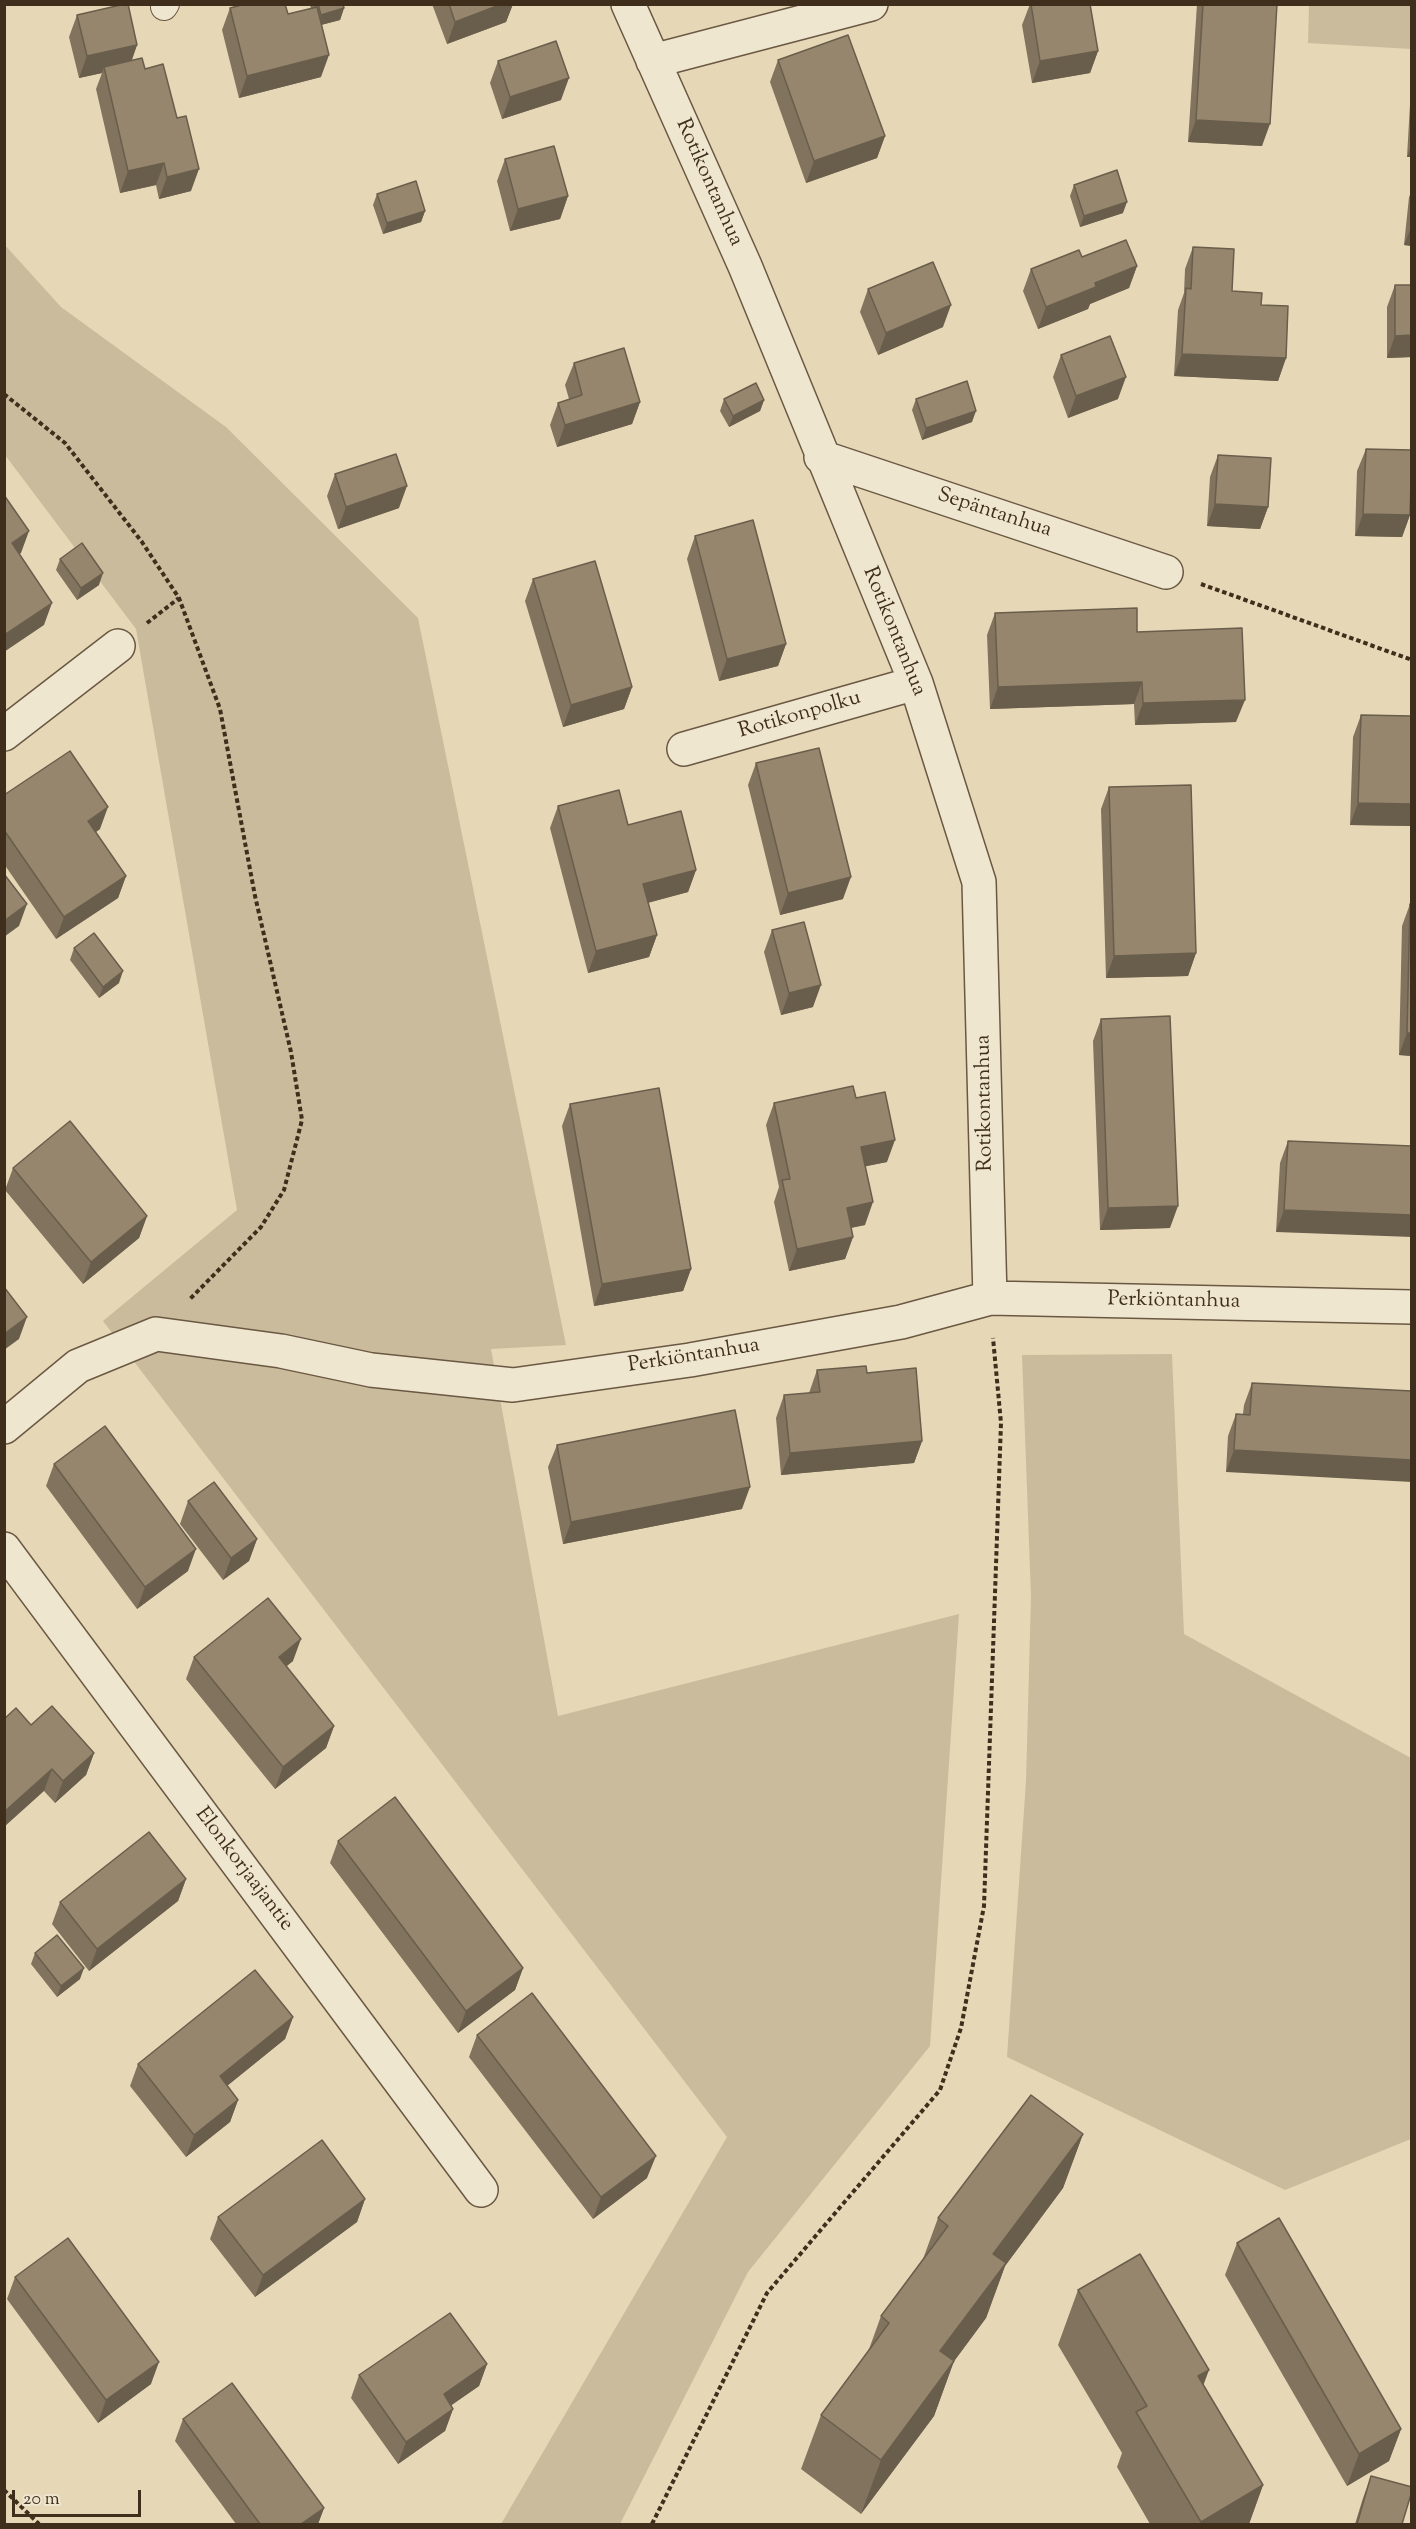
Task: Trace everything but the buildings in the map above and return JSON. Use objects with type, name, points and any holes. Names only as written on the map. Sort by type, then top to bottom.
[{"type":"street","name":"Rotikontanhua","points":[[628,4],[745,266],[821,457],[916,683],[979,882],[990,1298]]},
{"type":"street","points":[[653,61],[872,4]]},
{"type":"street","name":"Sepäntanhua","points":[[821,457],[1166,572]]},
{"type":"street","points":[[4,734],[118,646]]},
{"type":"street","name":"Rotikonpolku","points":[[684,749],[916,683]]},
{"type":"street","name":"Perkiöntanhua","points":[[156,1334],[281,1351],[371,1370],[513,1385],[690,1360],[901,1322],[990,1298],[1412,1307]]},
{"type":"street","points":[[4,1427],[78,1366],[156,1334]]},
{"type":"street","name":"Elonkorjaajantie","points":[[4,1549],[481,2190]]},
{"type":"path","points":[[4,394],[65,443],[142,542],[179,598],[220,709],[255,896],[293,1063],[302,1120],[284,1190],[261,1227],[156,1334]]},
{"type":"path","points":[[1166,572],[1412,660]]},
{"type":"path","points":[[652,2524],[767,2293],[940,2090],[961,2028],[984,1906],[1001,1423],[990,1298]]},
{"type":"path","points":[[4,2490],[39,2524]]},
{"type":"shaded area","points":[[1309,5],[1411,5],[1411,49],[1308,43]]},
{"type":"shaded area","points":[[4,244],[61,307],[226,427],[418,618],[566,1345],[491,1349],[558,1716],[959,1614],[930,2046],[748,2272],[620,2524],[501,2524],[727,2137],[103,1321],[237,1210],[136,629],[5,455]]},
{"type":"shaded area","points":[[1172,1354],[1184,1634],[1411,1758],[1411,2139],[1285,2190],[1007,2057],[1026,1781],[1031,1596],[1022,1355]]}]
